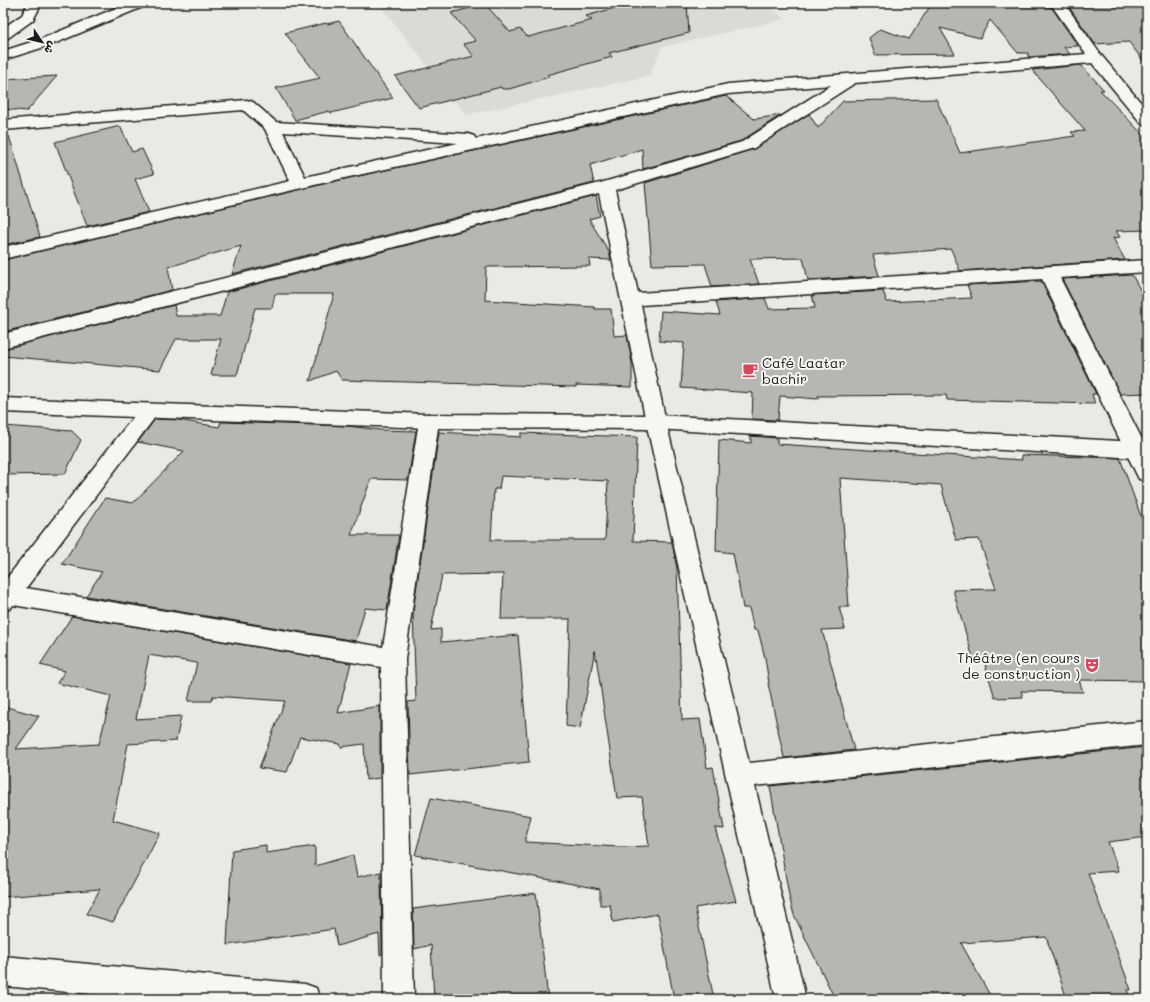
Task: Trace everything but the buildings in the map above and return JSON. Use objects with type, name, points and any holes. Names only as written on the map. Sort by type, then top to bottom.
[{"type":"street","points":[[3,35],[28,17],[35,3]]},
{"type":"street","points":[[3,56],[46,42],[140,3]]},
{"type":"street","points":[[1057,3],[1096,58],[1147,120]]},
{"type":"street","points":[[3,253],[300,184],[728,89],[1096,58]]},
{"type":"street","points":[[3,341],[606,187],[748,145],[851,78]]},
{"type":"street","points":[[3,125],[247,105],[272,127],[300,184]]},
{"type":"street","points":[[272,127],[493,141]]},
{"type":"street","points":[[606,187],[656,422],[790,999]]},
{"type":"street","points":[[630,300],[1147,266]]},
{"type":"street","points":[[1048,272],[1142,450],[1147,473]]},
{"type":"street","points":[[3,405],[429,421],[656,422],[1142,450]]},
{"type":"street","points":[[149,411],[5,597],[393,659]]},
{"type":"street","points":[[399,999],[393,659],[429,421]]},
{"type":"street","points":[[738,776],[1147,733]]},
{"type":"street","points":[[3,971],[305,999]]},
{"type":"shaded area","points":[[378,3],[766,3],[785,19],[662,47],[649,76],[466,115]]},
{"type":"place","name":"Café Laatar bachir","points":[[750,370]]},
{"type":"place","name":"Théâtre (en cours de construction )","points":[[1092,665]]}]
